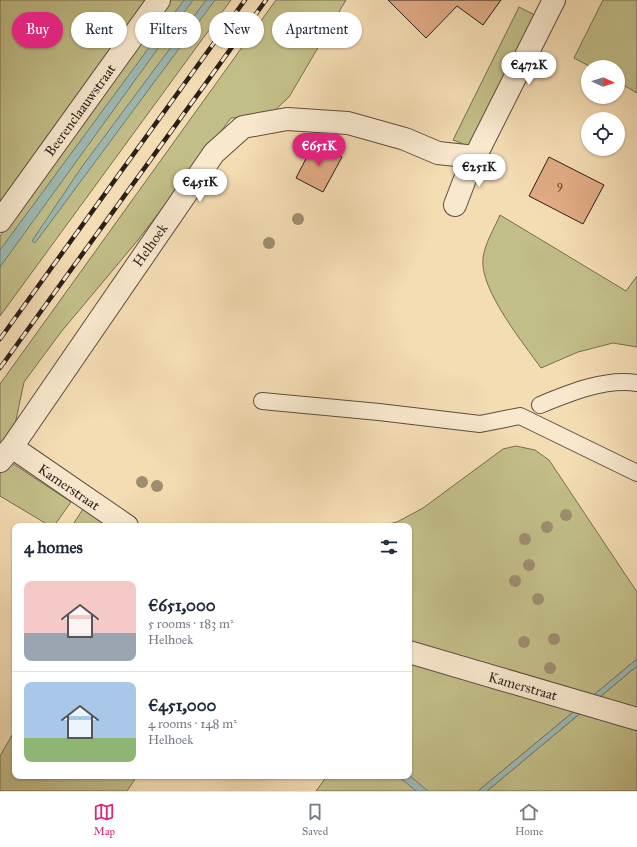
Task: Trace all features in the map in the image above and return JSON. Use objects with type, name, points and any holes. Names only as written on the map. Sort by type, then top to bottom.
[{"type":"street","name":"Beerenclaauwstraat","points":[[0,221],[159,0]]},
{"type":"street","points":[[455,205],[474,157],[554,0]]},
{"type":"street","name":"Helhoek","points":[[6,454],[214,153],[243,127],[287,119],[348,123],[405,139],[438,153],[474,157]]},
{"type":"street","name":"Kamerstraat","points":[[6,454],[122,523]]},
{"type":"street","name":"Kamerstraat","points":[[412,653],[637,719]]},
{"type":"lane","points":[[540,405],[601,385],[630,382],[637,383]]},
{"type":"lane","points":[[262,401],[379,412],[480,424],[520,416],[637,473]]},
{"type":"shaded area","points":[[0,0],[149,0],[140,12],[135,12],[135,19],[127,31],[127,12],[71,12],[71,48],[114,48],[0,207]]},
{"type":"shaded area","points":[[170,0],[231,0],[222,12],[209,12],[209,30],[201,41],[201,12],[161,12]]},
{"type":"shaded area","points":[[276,0],[346,0],[339,12],[272,12],[272,48],[318,48],[289,97],[270,115],[231,118],[138,240],[61,332],[24,382],[16,420],[18,432],[0,448],[0,384],[242,48],[264,48],[264,17]]},
{"type":"shaded area","points":[[603,0],[637,0],[637,93],[625,86],[625,60],[581,60],[581,62],[574,58]]},
{"type":"shaded area","points":[[519,7],[535,15],[471,147],[453,140]]},
{"type":"shaded area","points":[[135,48],[196,48],[0,316],[0,236]]},
{"type":"shaded area","points":[[500,215],[626,291],[637,276],[637,347],[613,343],[578,352],[541,368],[504,316],[488,285],[484,271],[483,258],[486,247]]},
{"type":"shaded area","points":[[516,446],[535,450],[549,460],[637,592],[637,659],[478,791],[316,791],[325,779],[412,779],[412,523],[393,523],[423,508],[503,449]]},
{"type":"shaded area","points":[[9,461],[71,502],[56,523],[45,523],[0,496],[0,473]]},
{"type":"shaded area","points":[[83,509],[104,523],[74,523]]},
{"type":"shaded area","points":[[637,666],[637,791],[487,791]]},
{"type":"shaded area","points":[[12,735],[12,779],[135,779],[127,791],[0,791],[0,756]]},
{"type":"water","points":[[184,0],[193,0],[184,12],[175,12]]},
{"type":"water","points":[[206,0],[215,0],[201,19],[201,12],[197,12]]},
{"type":"water","points":[[149,48],[158,48],[0,267],[0,250]]},
{"type":"water","points":[[170,48],[179,48],[35,243],[32,241],[81,168]]},
{"type":"water","points":[[637,659],[637,666],[487,791],[478,791]]},
{"type":"water","points":[[412,778],[428,791],[416,791],[402,779],[412,779]]},
{"type":"building","points":[[388,0],[501,0],[483,25],[457,6],[426,38]]},
{"type":"building","points":[[314,143],[342,157],[323,192],[296,178]]},
{"type":"building","points":[[549,157],[604,185],[583,224],[529,196]]},
{"type":"railway","points":[[0,339],[245,0]]},
{"type":"railway","points":[[0,368],[266,0]]}]
